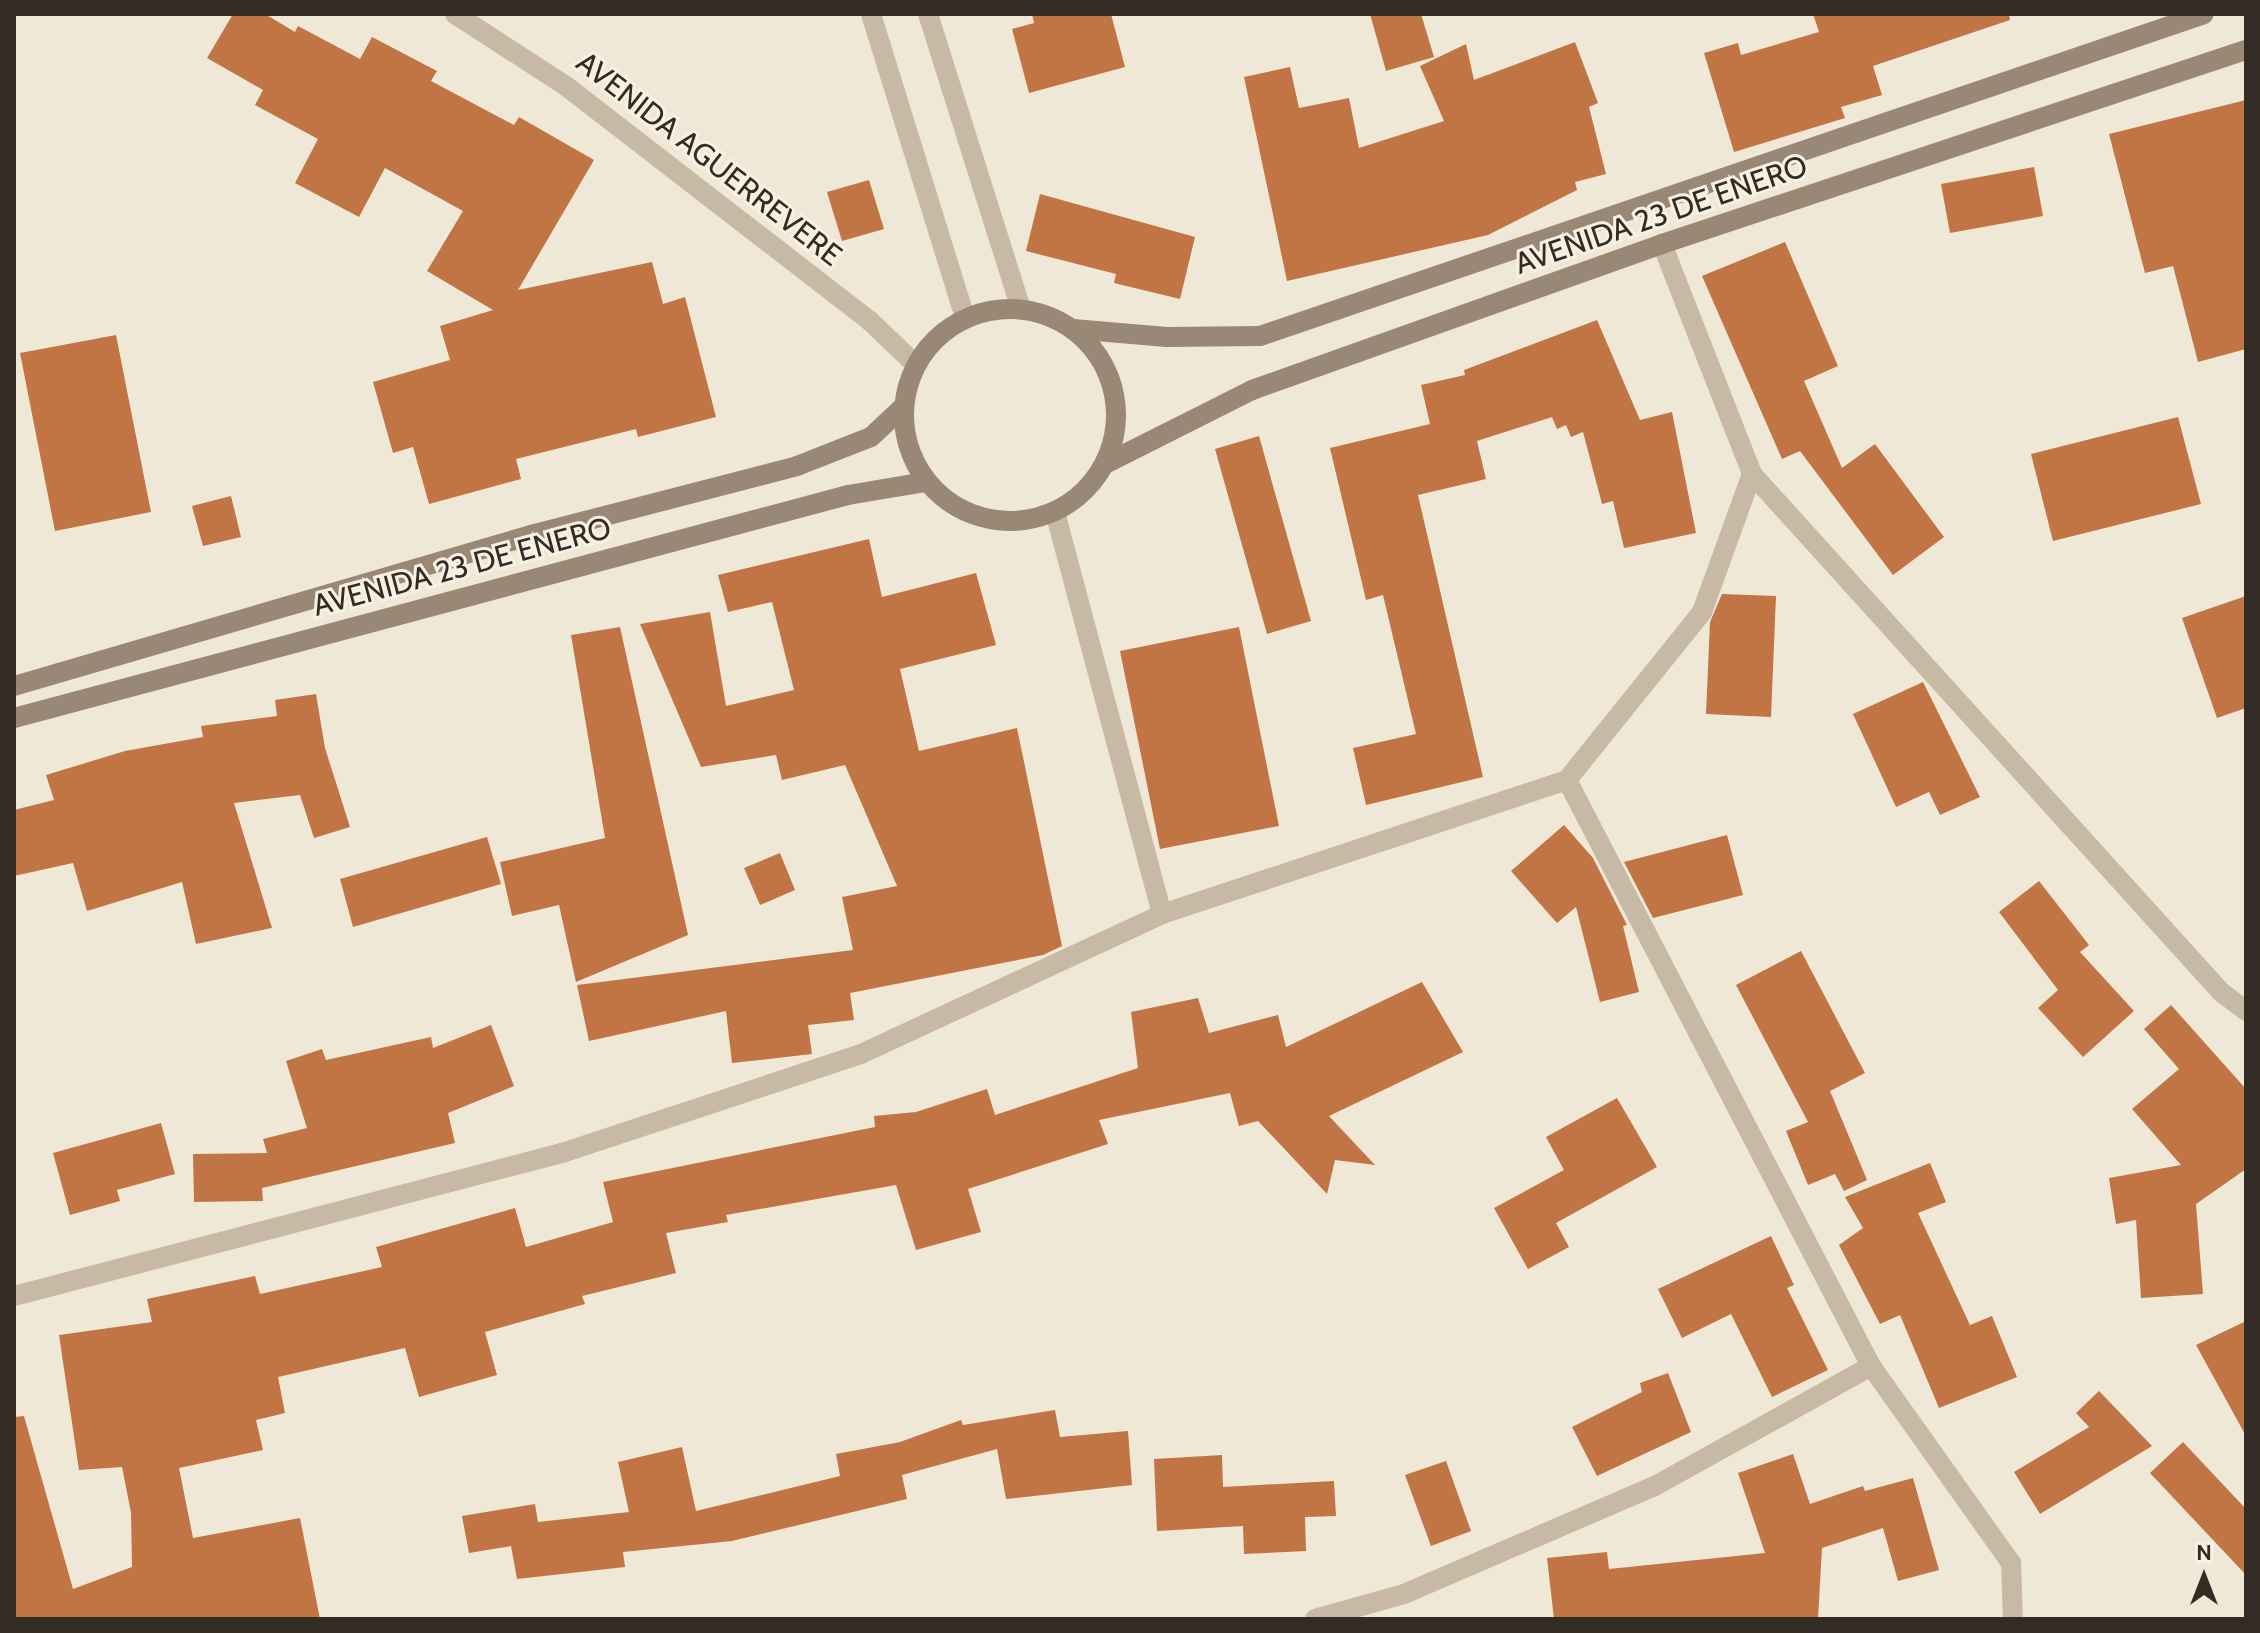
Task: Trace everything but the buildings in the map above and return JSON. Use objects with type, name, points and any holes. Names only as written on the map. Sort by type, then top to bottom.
[{"type":"main road","name":"AVENIDA 23 DE ENERO","points":[[1073,329],[1095,350],[1110,376],[1117,405],[1115,435],[1105,464],[1085,492],[1055,512],[1021,521],[986,520],[953,506],[926,482],[908,447],[903,407],[916,365],[929,346],[965,318],[1021,309],[1073,329],[1167,337],[1260,336],[2204,14]]},
{"type":"main road","name":"AVENIDA 23 DE ENERO","points":[[1105,464],[1252,390],[1662,244],[2246,50]]},
{"type":"main road","name":"AVENIDA 23 DE ENERO","points":[[14,686],[531,535],[797,466],[871,437],[903,407]]},
{"type":"main road","name":"AVENIDA 23 DE ENERO","points":[[14,718],[848,495],[926,482]]},
{"type":"street","name":"AVENIDA AGUERREVERE","points":[[455,14],[566,86],[870,321],[916,365]]},
{"type":"street","points":[[871,14],[965,318]]},
{"type":"street","points":[[928,14],[1021,309]]},
{"type":"street","points":[[1662,244],[1752,474],[2221,992],[2246,1011]]},
{"type":"street","points":[[14,1296],[562,1153],[846,1059],[1162,914],[1567,780],[1702,612],[1752,474]]},
{"type":"street","points":[[1055,512],[1162,914]]},
{"type":"street","points":[[1567,780],[1871,1366],[2011,1563],[2013,1619]]},
{"type":"street","points":[[1315,1619],[1404,1594],[1653,1487],[1871,1366]]}]
